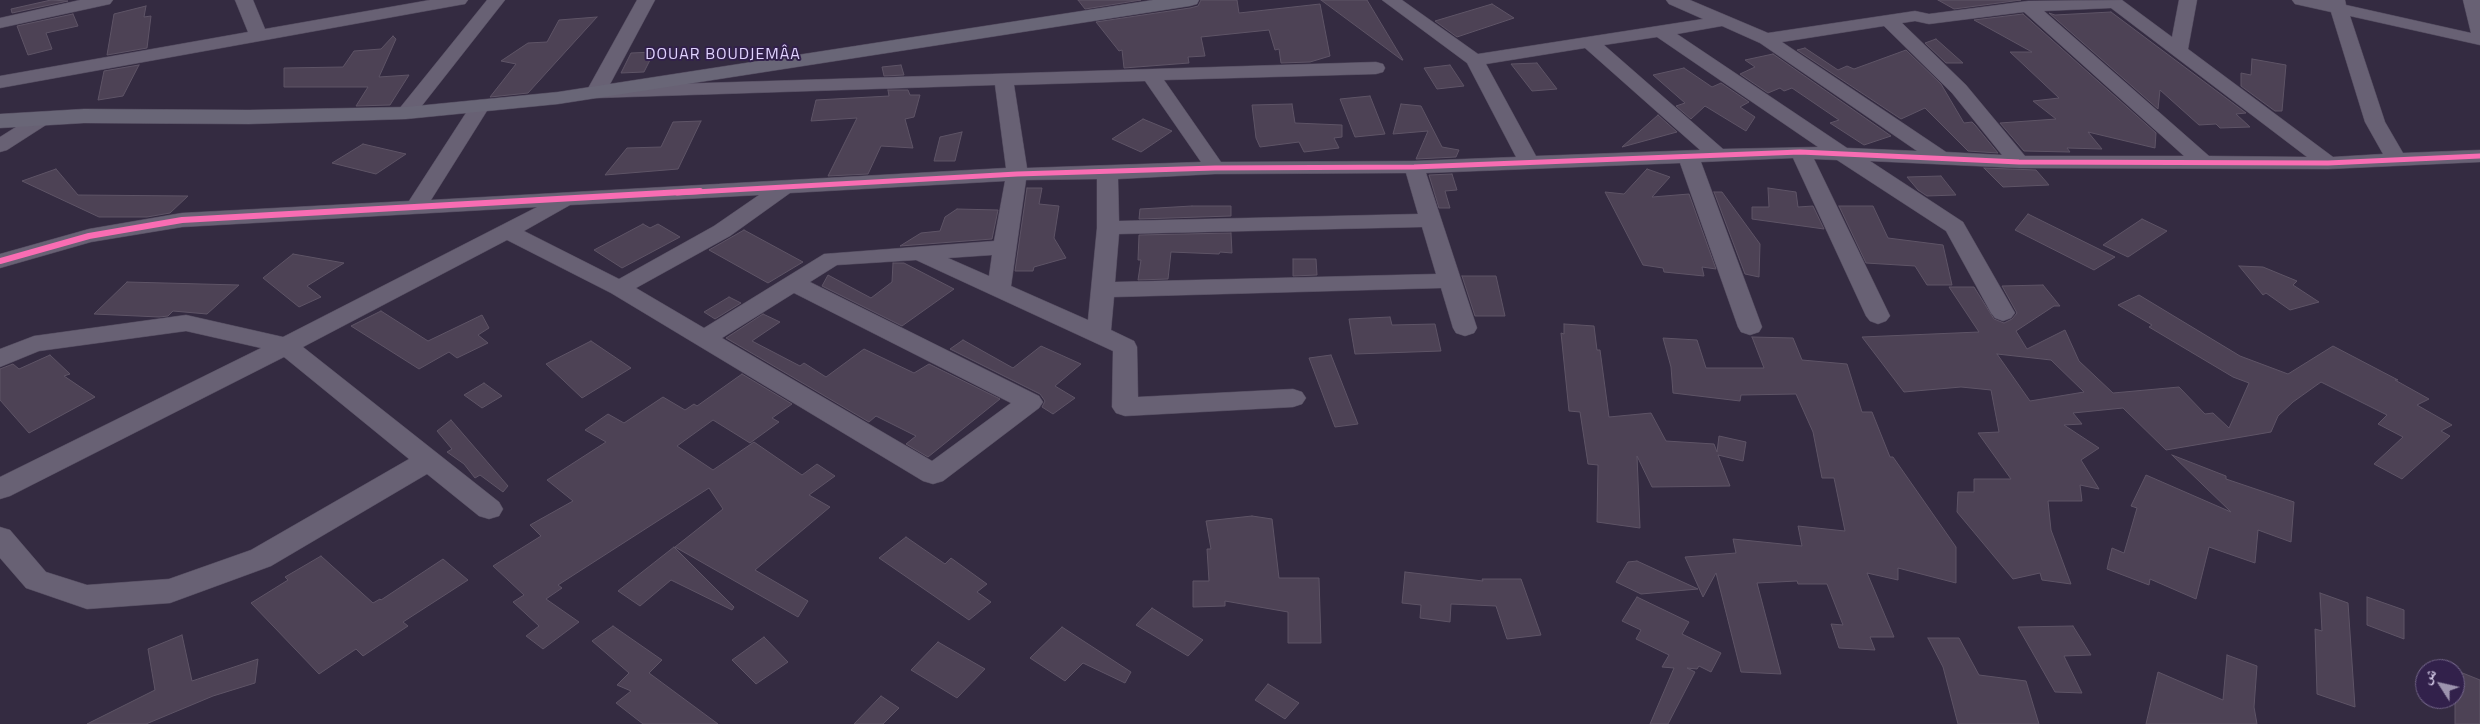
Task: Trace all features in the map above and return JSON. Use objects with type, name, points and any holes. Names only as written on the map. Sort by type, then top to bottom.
[{"type":"street","points":[[1,16],[104,0]]},
{"type":"street","points":[[244,0],[259,36]]},
{"type":"street","points":[[0,82],[459,0]]},
{"type":"street","points":[[406,112],[496,0]]},
{"type":"street","points":[[596,92],[646,0]]},
{"type":"street","points":[[0,121],[84,116],[249,117],[406,112],[480,106],[596,92],[1190,0]]},
{"type":"street","points":[[1391,0],[1475,60],[1529,162]]},
{"type":"street","points":[[1675,0],[1766,40],[1942,159]]},
{"type":"street","points":[[2179,50],[2188,0]]},
{"type":"street","points":[[2301,0],[2337,4],[2480,40]]},
{"type":"street","points":[[2472,0],[2480,33]]},
{"type":"street","points":[[1766,40],[1891,12],[1929,19],[2028,6],[2113,1],[2328,163]]},
{"type":"street","points":[[2337,4],[2375,122],[2397,160]]},
{"type":"street","points":[[2028,6],[2203,162]]},
{"type":"street","points":[[1891,12],[1959,89],[2019,162]]},
{"type":"street","points":[[1475,60],[1722,21]]},
{"type":"street","points":[[1661,31],[1842,154],[1873,172],[1956,227],[2003,313]]},
{"type":"street","points":[[1589,42],[1717,154]]},
{"type":"street","points":[[596,92],[1376,68]]},
{"type":"street","points":[[1151,75],[1215,168]]},
{"type":"street","points":[[999,289],[1004,247],[1017,174],[1004,80]]},
{"type":"street","points":[[416,207],[480,106]]},
{"type":"street","points":[[0,146],[42,118]]},
{"type":"street","points":[[0,261],[89,236],[182,220],[1017,174],[1107,173],[1215,168],[1414,167],[1800,152],[2019,162],[2328,163],[2480,156]]},
{"type":"street","points":[[1800,152],[1878,316]]},
{"type":"street","points":[[1688,156],[1750,327]]},
{"type":"street","points":[[1414,167],[1465,328]]},
{"type":"street","points":[[1099,334],[1108,228],[1107,173]]},
{"type":"street","points":[[619,288],[722,231],[784,187]]},
{"type":"street","points":[[0,489],[286,346],[570,199]]},
{"type":"street","points":[[1108,228],[1431,220]]},
{"type":"street","points":[[506,231],[619,288],[933,474],[1030,402],[793,283]]},
{"type":"street","points":[[703,339],[832,259],[1004,247]]},
{"type":"street","points":[[916,252],[1125,347],[1125,407],[1293,398]]},
{"type":"street","points":[[1104,290],[1450,281]]},
{"type":"street","points":[[0,358],[34,344],[186,323],[286,346],[489,509]]},
{"type":"street","points":[[5,552],[36,580],[86,597],[170,591],[261,558],[428,461]]},
{"type":"building","points":[[51,0],[68,1],[12,13],[11,9]]},
{"type":"building","points":[[1078,0],[1141,0],[1085,9]]},
{"type":"building","points":[[1201,0],[1237,0],[1239,13],[1320,4],[1330,56],[1310,62],[1281,63],[1279,49],[1275,50],[1269,30],[1201,37],[1205,56],[1188,57],[1189,63],[1124,68],[1122,50],[1119,51],[1096,22],[1190,8],[1198,6]]},
{"type":"building","points":[[1321,0],[1367,0],[1403,60],[1402,60]]},
{"type":"building","points":[[1938,0],[2021,0],[1954,9]]},
{"type":"building","points":[[1492,4],[1514,18],[1457,37],[1435,21]]},
{"type":"building","points":[[146,6],[144,17],[151,16],[147,48],[107,55],[114,14]]},
{"type":"building","points":[[2111,12],[2246,113],[2236,114],[2250,127],[2220,128],[2216,124],[2199,125],[2160,90],[2158,109],[2049,13],[2055,15]]},
{"type":"building","points":[[73,14],[78,26],[46,33],[52,49],[28,55],[17,26]]},
{"type":"building","points":[[2023,14],[2156,133],[2155,148],[2088,132],[2102,149],[2067,148],[2070,152],[2024,151],[2000,123],[2056,119],[2033,101],[2059,98],[2010,52],[2032,52],[1974,20]]},
{"type":"building","points":[[597,17],[528,93],[490,97],[516,64],[501,61],[528,43],[547,42],[559,20]]},
{"type":"building","points":[[393,36],[396,39],[379,77],[409,75],[390,105],[356,106],[368,87],[284,87],[284,68],[343,67],[354,51],[381,49]]},
{"type":"building","points":[[1936,39],[1963,63],[1946,63],[1925,43]]},
{"type":"building","points":[[1805,48],[1838,70],[1847,66],[1854,69],[1906,50],[1941,84],[1964,123],[1972,122],[1998,153],[1968,151],[1925,108],[1901,119],[1797,50]]},
{"type":"building","points":[[654,52],[644,72],[621,73],[631,53]]},
{"type":"building","points":[[1773,54],[1891,136],[1864,145],[1830,123],[1839,120],[1792,88],[1784,91],[1780,88],[1768,93],[1740,74],[1755,67],[1745,60]]},
{"type":"building","points":[[2252,59],[2286,65],[2282,111],[2275,111],[2241,86],[2241,73],[2251,75]]},
{"type":"building","points":[[1537,63],[1557,89],[1532,91],[1511,64]]},
{"type":"building","points":[[139,65],[123,96],[98,100],[104,71]]},
{"type":"building","points":[[901,65],[904,75],[884,76],[882,67]]},
{"type":"building","points":[[1450,65],[1464,86],[1437,89],[1424,68]]},
{"type":"building","points":[[1684,68],[1712,87],[1721,83],[1749,102],[1740,107],[1755,117],[1746,131],[1705,106],[1691,119],[1676,106],[1685,103],[1653,75]]},
{"type":"building","points":[[888,90],[908,90],[910,95],[920,95],[914,117],[905,119],[913,148],[881,146],[868,174],[828,176],[857,118],[811,121],[816,100],[889,96]]},
{"type":"building","points":[[1370,96],[1385,134],[1355,137],[1340,99]]},
{"type":"building","points":[[1292,104],[1295,123],[1342,125],[1342,137],[1334,138],[1339,148],[1304,152],[1299,142],[1260,147],[1256,138],[1252,105]]},
{"type":"building","points":[[1401,104],[1421,106],[1442,147],[1459,150],[1456,157],[1416,159],[1428,131],[1393,134]]},
{"type":"building","points":[[1658,115],[1677,132],[1622,147]]},
{"type":"building","points":[[1143,119],[1172,131],[1141,152],[1112,139]]},
{"type":"building","points":[[701,121],[678,169],[605,175],[627,148],[661,147],[673,122]]},
{"type":"building","points":[[962,132],[955,161],[934,161],[940,137]]},
{"type":"building","points":[[363,144],[406,154],[376,174],[332,163]]},
{"type":"building","points":[[1984,168],[2036,170],[2049,185],[2003,187]]},
{"type":"building","points":[[56,169],[78,195],[188,196],[170,213],[147,217],[99,217],[22,181]]},
{"type":"building","points":[[1647,169],[1670,177],[1652,197],[1689,194],[1716,269],[1702,267],[1704,276],[1664,272],[1663,268],[1643,265],[1605,192],[1624,194]]},
{"type":"building","points":[[1452,174],[1457,190],[1445,191],[1450,208],[1439,208],[1429,175]]},
{"type":"building","points":[[1941,176],[1956,195],[1927,196],[1918,190],[1907,177]]},
{"type":"building","points":[[1027,188],[1042,188],[1039,204],[1059,206],[1054,238],[1066,258],[1034,267],[1033,271],[1015,271]]},
{"type":"building","points":[[1768,188],[1796,192],[1798,207],[1813,206],[1824,229],[1752,219],[1752,207],[1769,207]]},
{"type":"building","points":[[1714,192],[1722,192],[1760,244],[1759,277],[1745,274]]},
{"type":"building","points":[[1231,206],[1231,216],[1139,219],[1140,209]]},
{"type":"building","points":[[1839,206],[1873,206],[1888,238],[1943,245],[1952,285],[1927,285],[1915,266],[1866,263]]},
{"type":"building","points":[[957,209],[998,210],[992,239],[900,246],[921,233],[940,231],[945,217]]},
{"type":"building","points":[[2028,214],[2115,257],[2094,270],[2015,230]]},
{"type":"building","points":[[2142,219],[2167,231],[2128,257],[2103,245]]},
{"type":"building","points":[[643,224],[650,228],[658,224],[680,237],[622,268],[594,250]]},
{"type":"building","points":[[744,230],[803,262],[768,283],[709,250]]},
{"type":"building","points":[[1231,233],[1232,253],[1171,252],[1168,279],[1138,280],[1141,260],[1138,260],[1139,235]]},
{"type":"building","points":[[293,254],[344,263],[307,286],[321,297],[299,307],[263,278]]},
{"type":"building","points":[[1293,259],[1316,259],[1317,275],[1293,276]]},
{"type":"building","points":[[893,263],[904,263],[954,289],[902,326],[822,286],[828,275],[871,298],[892,282]]},
{"type":"building","points":[[2239,266],[2263,267],[2297,281],[2293,285],[2319,302],[2290,310],[2266,293],[2263,295]]},
{"type":"building","points":[[1462,276],[1496,276],[1505,316],[1475,316]]},
{"type":"building","points":[[127,282],[239,285],[207,314],[173,311],[168,316],[159,317],[94,314]]},
{"type":"building","points":[[2043,285],[2060,306],[2054,306],[2016,331],[2027,349],[2065,330],[2079,361],[2113,393],[2179,387],[2205,414],[2213,413],[2229,428],[2249,383],[2233,377],[2149,327],[2152,325],[2118,305],[2139,295],[2240,356],[2288,374],[2333,346],[2398,380],[2395,380],[2429,399],[2417,405],[2452,425],[2441,431],[2450,436],[2402,479],[2374,464],[2403,437],[2378,424],[2387,415],[2321,382],[2293,402],[2278,416],[2271,432],[2166,450],[2123,408],[2073,413],[2082,424],[2064,425],[2099,448],[2081,460],[2099,489],[2080,485],[2082,501],[2048,501],[2051,530],[2071,584],[2042,580],[2040,573],[2013,579],[1957,512],[1958,492],[1974,492],[1974,479],[2011,479],[1978,433],[1999,432],[1991,390],[1961,387],[1904,392],[1862,337],[1979,332],[1949,287],[1974,287],[1994,319],[2004,323],[2012,319],[2017,313],[2002,286]],"holes":[[[1997,354],[2051,360],[2084,392],[2030,401]]]},
{"type":"building","points":[[729,297],[741,303],[715,319],[704,312]]},
{"type":"building","points":[[381,311],[428,341],[482,315],[489,328],[478,335],[488,343],[457,358],[449,352],[419,369],[351,326]]},
{"type":"building","points":[[763,314],[780,322],[752,341],[800,366],[804,363],[826,377],[864,349],[914,373],[929,364],[1000,399],[928,457],[906,444],[916,436],[876,416],[869,422],[726,338]]},
{"type":"building","points":[[1390,317],[1392,325],[1435,324],[1441,351],[1355,354],[1349,319]]},
{"type":"building","points":[[1564,324],[1594,326],[1597,350],[1600,350],[1609,417],[1651,413],[1666,441],[1714,444],[1717,452],[1719,436],[1746,442],[1743,461],[1718,455],[1730,486],[1652,487],[1637,456],[1640,528],[1597,522],[1598,465],[1588,464],[1580,412],[1569,411],[1561,333],[1564,334]]},
{"type":"building","points":[[1752,337],[1793,338],[1802,360],[1847,364],[1862,412],[1872,412],[1890,457],[1893,457],[1956,547],[1956,583],[1898,568],[1898,580],[1867,573],[1894,637],[1870,637],[1875,650],[1839,648],[1831,624],[1843,625],[1827,584],[1798,584],[1797,581],[1757,583],[1781,674],[1741,672],[1716,573],[1703,597],[1685,557],[1736,553],[1733,539],[1802,546],[1798,526],[1845,531],[1834,478],[1822,478],[1813,432],[1796,394],[1741,395],[1740,401],[1673,393],[1671,367],[1663,338],[1697,340],[1706,368],[1764,368]]},
{"type":"building","points":[[963,340],[1013,368],[1041,346],[1081,364],[1055,386],[1075,398],[1053,414],[1042,407],[1045,401],[1040,394],[950,349]]},
{"type":"building","points":[[591,341],[631,368],[582,398],[546,364]]},
{"type":"building","points":[[50,355],[70,374],[64,376],[95,397],[29,433],[0,400],[0,369],[13,364],[19,369]]},
{"type":"building","points":[[1331,355],[1358,424],[1335,427],[1309,358]]},
{"type":"building","points":[[742,374],[792,404],[772,418],[779,422],[750,443],[713,420],[677,446],[713,470],[754,442],[802,475],[817,464],[835,476],[809,495],[830,507],[755,570],[808,601],[798,617],[675,547],[723,509],[709,488],[558,585],[562,588],[546,599],[579,622],[543,649],[526,636],[539,626],[513,602],[524,595],[493,566],[541,536],[530,525],[573,501],[547,480],[606,442],[585,430],[608,414],[624,423],[663,397],[685,410],[694,404],[697,406]]},
{"type":"building","points":[[484,383],[502,396],[482,408],[464,395]]},
{"type":"building","points":[[451,420],[508,486],[503,492],[480,475],[475,478],[464,464],[447,452],[452,449],[437,431]]},
{"type":"building","points":[[2172,455],[2226,476],[2226,479],[2294,502],[2291,542],[2258,530],[2255,563],[2209,547],[2196,599],[2150,579],[2149,585],[2107,569],[2112,548],[2124,553],[2137,508],[2131,506],[2146,475],[2231,512]]},
{"type":"building","points":[[1252,516],[1272,519],[1279,578],[1319,578],[1321,643],[1288,643],[1288,612],[1225,601],[1225,606],[1193,607],[1193,581],[1209,581],[1207,549],[1211,549],[1206,521]]},
{"type":"building","points":[[906,537],[945,564],[951,558],[987,584],[977,592],[991,602],[969,620],[879,558]]},
{"type":"building","points":[[674,547],[734,607],[732,610],[671,580],[640,606],[618,591]]},
{"type":"building","points":[[321,556],[373,603],[381,600],[443,559],[468,580],[403,622],[408,626],[363,656],[356,649],[319,674],[251,603],[288,580],[285,577]]},
{"type":"building","points":[[1637,561],[1698,589],[1641,594],[1616,582],[1628,562]]},
{"type":"building","points":[[1405,572],[1483,581],[1482,579],[1521,579],[1541,635],[1507,639],[1496,606],[1451,604],[1450,622],[1420,618],[1421,605],[1402,603]]},
{"type":"building","points":[[2320,593],[2348,603],[2355,707],[2317,694],[2315,629],[2322,631]]},
{"type":"building","points":[[1637,597],[1689,622],[1682,634],[1721,653],[1711,672],[1699,666],[1697,669],[1687,668],[1695,672],[1668,724],[1650,724],[1674,668],[1662,667],[1669,655],[1636,639],[1641,630],[1622,621]]},
{"type":"building","points":[[2367,597],[2404,610],[2404,639],[2367,625]]},
{"type":"building","points":[[1152,608],[1203,640],[1188,656],[1136,625]]},
{"type":"building","points":[[613,626],[662,660],[649,673],[718,724],[643,724],[616,703],[631,691],[617,685],[629,673],[592,641]]},
{"type":"building","points":[[2073,626],[2091,655],[2064,656],[2082,693],[2055,692],[2018,627]]},
{"type":"building","points":[[1062,627],[1131,672],[1125,683],[1083,663],[1065,681],[1030,658]]},
{"type":"building","points":[[182,635],[192,681],[258,659],[255,683],[213,696],[146,724],[87,724],[155,690],[148,649]]},
{"type":"building","points":[[764,637],[788,662],[756,684],[732,660]]},
{"type":"building","points":[[1928,638],[1959,638],[1979,675],[2026,681],[2039,724],[1958,724],[1943,667]]},
{"type":"building","points":[[938,642],[985,669],[957,698],[911,670]]},
{"type":"building","points":[[2227,655],[2257,666],[2254,707],[2257,724],[2146,724],[2158,672],[2223,700]]},
{"type":"building","points":[[2465,674],[2480,680],[2480,724],[2455,724],[2455,709],[2465,709]]},
{"type":"building","points":[[1268,684],[1299,703],[1285,719],[1255,700]]},
{"type":"building","points":[[881,696],[899,708],[883,724],[854,724]]},
{"type":"cycle path","points":[[0,261],[89,236],[182,220],[1017,174],[1107,173],[1215,168],[1414,167],[1800,152],[2019,162],[2328,163],[2480,156]]},
{"type":"district","name":"DOUAR BOUDJEMÂA","points":[[723,55]]}]
